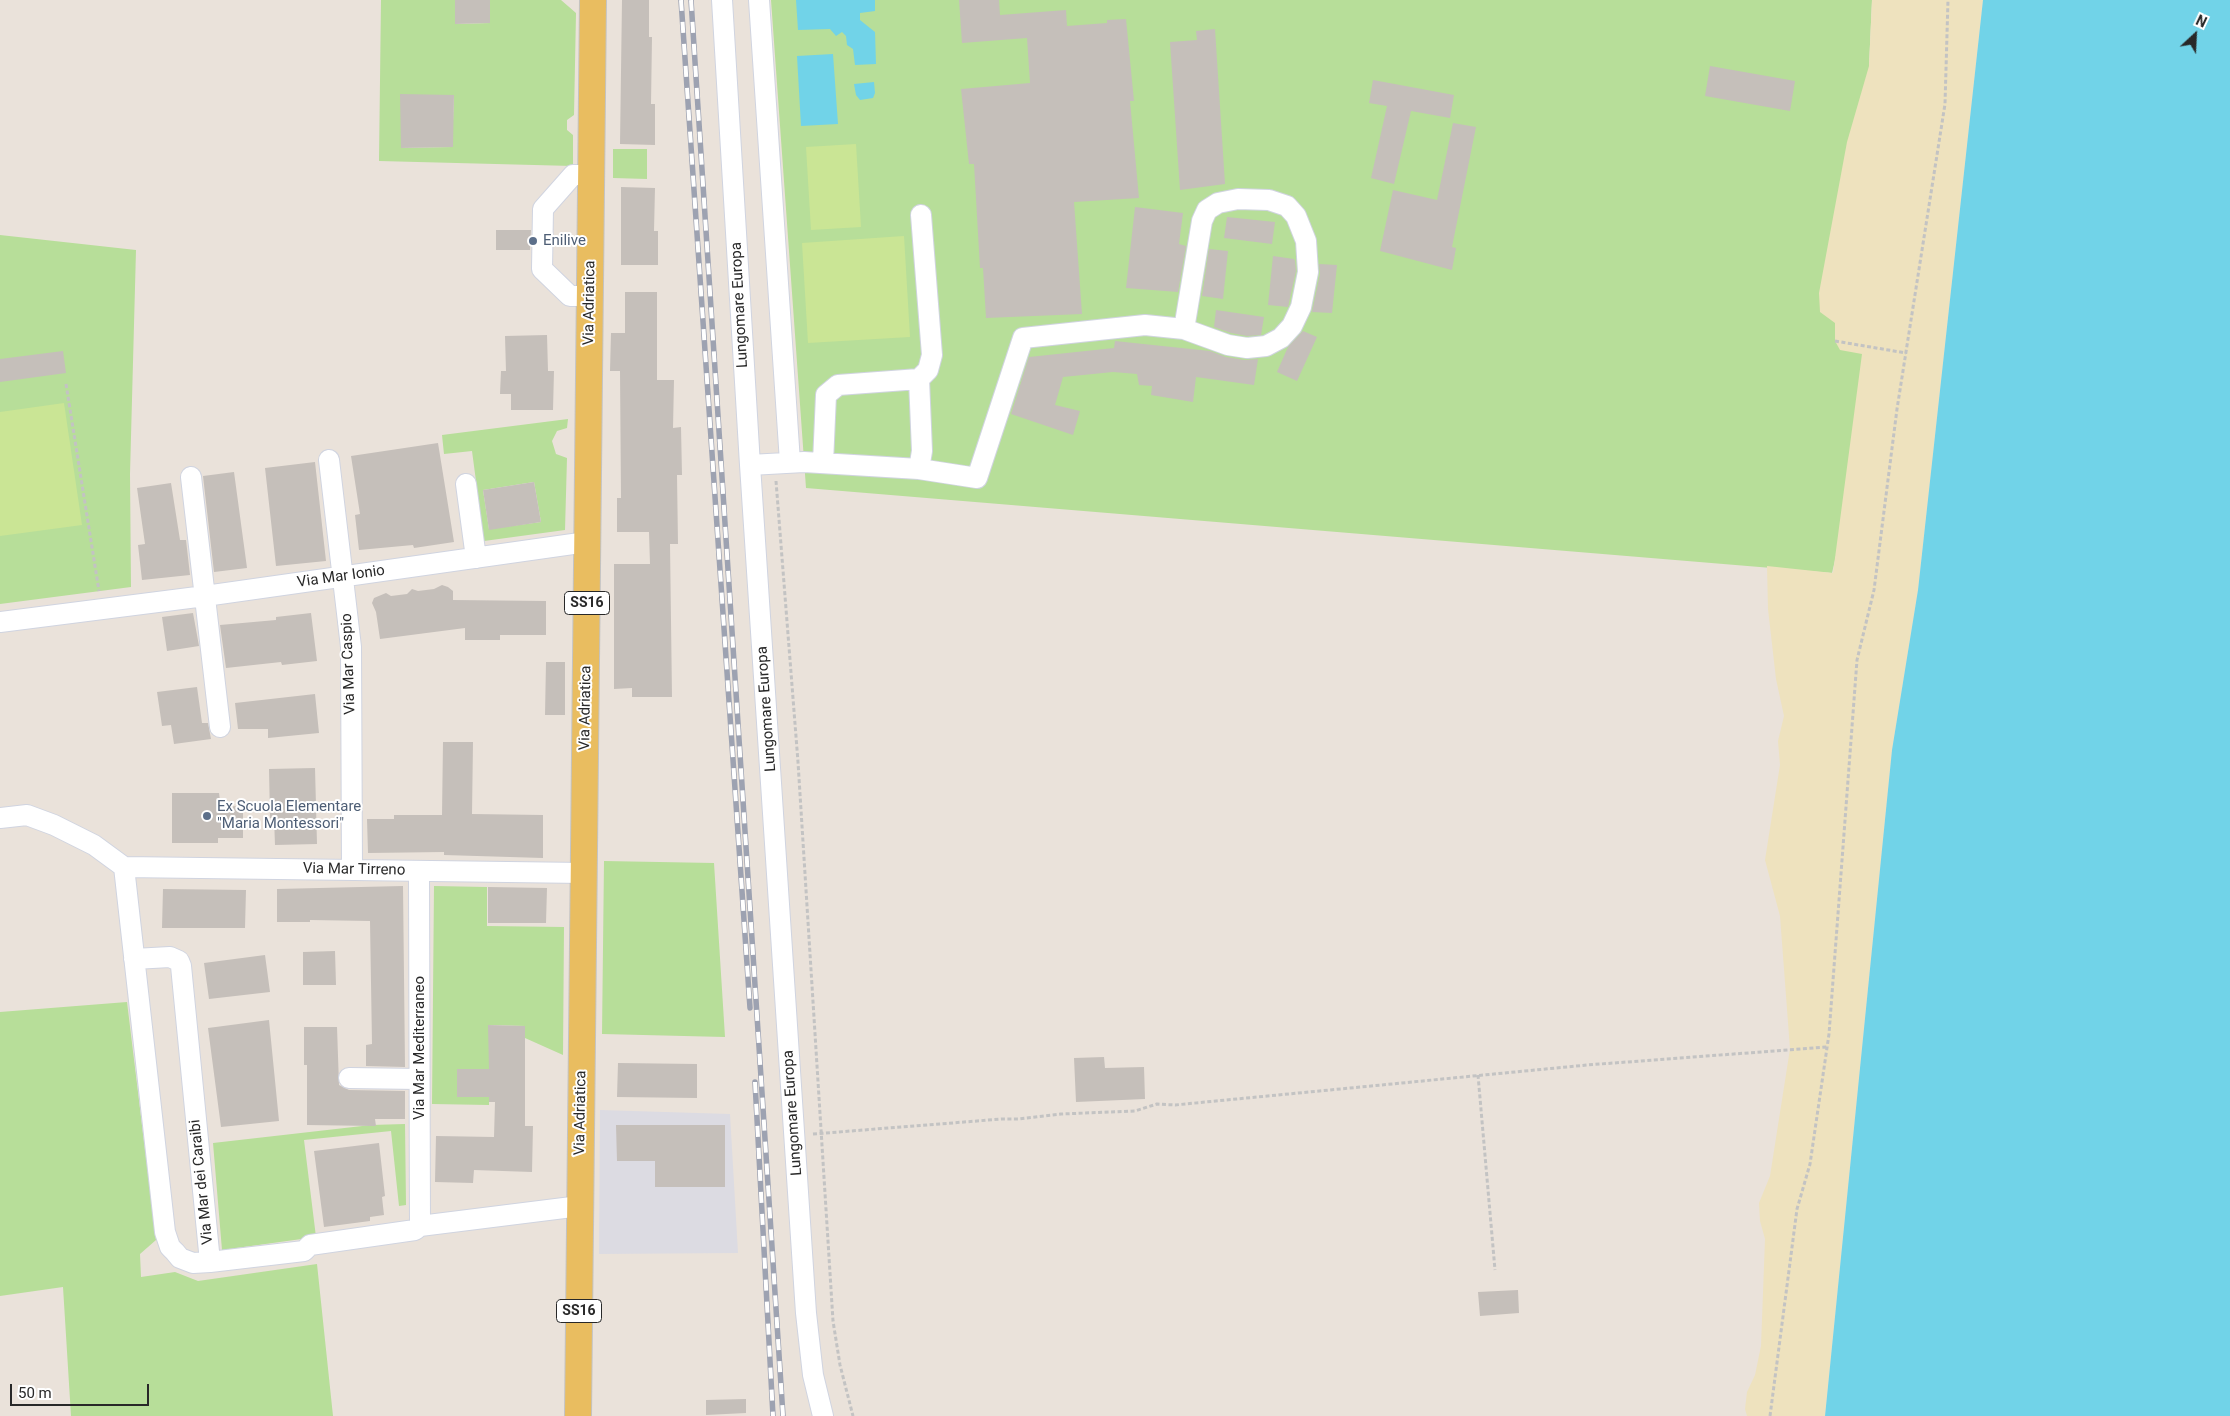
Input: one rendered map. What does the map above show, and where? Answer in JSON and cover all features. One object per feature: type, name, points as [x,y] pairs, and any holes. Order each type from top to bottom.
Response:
[{"type":"main road","name":"Via Adriatica","points":[[578,1416],[593,0]]},
{"type":"street","name":"Lungomare Europa","points":[[722,0],[750,465],[806,1313],[814,1376],[823,1416]]},
{"type":"street","points":[[759,0],[790,462]]},
{"type":"street","points":[[590,296],[570,296],[542,269],[543,209],[572,175],[591,175]]},
{"type":"street","points":[[750,465],[790,462],[823,463],[919,469],[977,478],[1023,338],[1145,325],[1184,329],[1228,345],[1247,348],[1266,346],[1281,338],[1292,326],[1301,307],[1308,272],[1306,241],[1296,216],[1287,206],[1269,200],[1238,199],[1218,202],[1207,210],[1202,221],[1184,329]]},
{"type":"street","points":[[823,463],[826,395],[838,386],[919,379],[928,370],[932,355],[921,215]]},
{"type":"street","points":[[919,379],[922,451],[919,469]]},
{"type":"street","name":"Via Mar Caspio","points":[[329,460],[351,646],[352,870]]},
{"type":"street","points":[[191,477],[220,727]]},
{"type":"street","points":[[466,484],[476,558]]},
{"type":"street","name":"Via Mar Ionio","points":[[0,622],[205,596],[588,542]]},
{"type":"street","points":[[0,818],[26,815],[54,825],[94,845],[124,867]]},
{"type":"street","name":"Via Mar Tirreno","points":[[124,867],[584,873]]},
{"type":"street","name":"Via Mar dei Caraibi","points":[[124,867],[134,959],[167,1240],[175,1252],[186,1261],[210,1262],[181,966],[179,962],[170,958],[134,959]]},
{"type":"street","name":"Via Mar Mediterraneo","points":[[419,870],[420,1226]]},
{"type":"street","points":[[349,1078],[420,1079]]},
{"type":"street","points":[[210,1262],[304,1251],[310,1245],[415,1230],[420,1226],[580,1206]]},
{"type":"path","points":[[1770,1416],[1797,1209],[1810,1164],[1827,1047],[1857,660],[1874,590],[1906,353],[1945,104],[1948,0]]},
{"type":"path","points":[[1835,341],[1906,353]]},
{"type":"path","points":[[66,384],[102,609]]},
{"type":"path","points":[[777,489],[798,762],[833,1321],[840,1365],[853,1416]]},
{"type":"path","points":[[795,1134],[1002,1119],[1018,1120],[1061,1114],[1134,1111],[1157,1104],[1175,1106],[1478,1075],[1827,1047]]},
{"type":"path","points":[[1478,1075],[1494,1270]]},
{"type":"shaded area","points":[[600,1110],[730,1114],[738,1253],[599,1254]]},
{"type":"green space","points":[[381,0],[455,0],[455,24],[490,23],[490,0],[561,0],[576,13],[574,115],[567,120],[567,130],[573,135],[573,166],[379,161]],"holes":[[[454,95],[452,147],[401,148]]]},
{"type":"green space","points":[[771,0],[1872,0],[1869,66],[1946,78],[1832,573],[806,488]]},
{"type":"green space","points":[[856,144],[861,227],[811,230],[806,147]]},
{"type":"green space","points":[[613,149],[647,149],[647,179],[613,178]]},
{"type":"green space","points":[[0,235],[136,250],[130,474],[131,587],[0,604]]},
{"type":"green space","points":[[904,236],[910,337],[808,343],[802,243]]},
{"type":"green space","points":[[64,403],[82,525],[0,536],[0,412]]},
{"type":"green space","points":[[568,419],[567,428],[557,431],[552,441],[556,454],[567,458],[565,530],[484,541],[472,451],[444,454],[442,435]],"holes":[[[534,482],[541,522],[489,529],[483,490]]]},
{"type":"green space","points":[[604,861],[714,863],[725,1037],[602,1034]]},
{"type":"green space","points":[[434,886],[487,887],[487,926],[564,927],[563,1055],[525,1038],[525,1026],[489,1025],[489,1105],[432,1104]]},
{"type":"green space","points":[[127,1002],[156,1240],[140,1254],[141,1277],[175,1272],[198,1281],[317,1264],[333,1416],[71,1416],[63,1287],[0,1296],[0,1012]]},
{"type":"green space","points":[[405,1124],[406,1205],[399,1206],[391,1131],[304,1140],[316,1237],[222,1250],[213,1143],[371,1125]]},
{"type":"sand","points":[[1872,0],[1983,0],[1918,590],[1892,750],[1825,1416],[1747,1416],[1745,1409],[1747,1392],[1755,1375],[1761,1346],[1765,1239],[1760,1221],[1759,1203],[1770,1176],[1790,1049],[1780,916],[1765,860],[1780,765],[1778,741],[1784,716],[1776,679],[1768,609],[1767,566],[1833,573],[1862,354],[1840,350],[1835,341],[1835,323],[1820,312],[1819,293],[1847,142],[1869,66]]},
{"type":"water","points":[[796,0],[875,0],[875,11],[860,13],[860,20],[875,32],[876,64],[855,65],[853,49],[847,45],[846,36],[842,32],[836,36],[830,29],[798,30]]},
{"type":"water","points":[[1983,0],[2230,0],[2230,1416],[1825,1416],[1892,750],[1918,590]]},
{"type":"water","points":[[833,54],[838,124],[801,126],[797,56]]},
{"type":"water","points":[[874,82],[875,93],[873,98],[860,100],[856,95],[854,84]]},
{"type":"building","points":[[455,0],[490,0],[490,23],[455,24]]},
{"type":"building","points":[[622,0],[649,0],[649,37],[652,37],[651,104],[655,104],[655,145],[620,144]]},
{"type":"building","points":[[959,0],[999,0],[1000,15],[1066,10],[1067,26],[1107,23],[1107,20],[1126,19],[1134,101],[1130,101],[1139,198],[1074,202],[1082,314],[986,318],[983,268],[980,268],[974,164],[969,164],[961,89],[1030,83],[1027,38],[962,43]]},
{"type":"building","points":[[1215,29],[1225,184],[1180,190],[1170,42],[1197,40],[1196,31]]},
{"type":"building","points":[[1710,66],[1795,81],[1790,111],[1705,96]]},
{"type":"building","points":[[1373,80],[1454,95],[1450,118],[1411,111],[1394,184],[1371,178],[1387,106],[1369,103]]},
{"type":"building","points":[[400,94],[454,95],[453,147],[401,148]]},
{"type":"building","points":[[1453,123],[1476,127],[1452,247],[1456,248],[1452,270],[1380,251],[1393,190],[1437,200]]},
{"type":"building","points":[[621,187],[655,188],[654,231],[658,231],[658,265],[621,265]]},
{"type":"building","points":[[1135,207],[1183,213],[1179,244],[1186,246],[1178,292],[1126,288]]},
{"type":"building","points":[[1227,217],[1275,222],[1272,244],[1224,238]]},
{"type":"building","points":[[496,230],[531,230],[530,250],[496,250]]},
{"type":"building","points":[[1209,249],[1228,251],[1223,299],[1202,296]]},
{"type":"building","points":[[1273,256],[1294,259],[1295,261],[1296,271],[1288,307],[1268,305]]},
{"type":"building","points":[[1319,264],[1337,265],[1332,313],[1312,312],[1320,274]]},
{"type":"building","points":[[625,292],[657,292],[657,380],[674,380],[673,428],[681,427],[682,475],[677,475],[678,544],[670,544],[672,697],[632,697],[632,688],[614,689],[614,564],[650,564],[649,532],[617,532],[617,498],[621,498],[620,371],[610,371],[611,333],[625,333]]},
{"type":"building","points":[[1216,310],[1264,317],[1261,335],[1247,336],[1214,327]]},
{"type":"building","points":[[1303,331],[1317,337],[1297,381],[1277,372],[1288,347]]},
{"type":"building","points":[[547,335],[548,371],[554,371],[553,410],[511,410],[511,394],[500,394],[501,371],[506,371],[505,336]]},
{"type":"building","points":[[1115,341],[1210,351],[1226,357],[1245,360],[1258,359],[1254,385],[1196,377],[1193,402],[1151,395],[1152,386],[1139,385],[1137,374],[1113,372],[1063,377],[1055,405],[1080,411],[1073,435],[1011,414],[1029,357],[1114,348]]},
{"type":"building","points":[[63,351],[66,373],[0,382],[0,359]]},
{"type":"building","points":[[438,443],[454,542],[414,548],[413,545],[359,550],[355,515],[360,514],[351,456]]},
{"type":"building","points":[[315,462],[326,561],[276,566],[265,468]]},
{"type":"building","points":[[234,472],[247,568],[214,572],[203,476]]},
{"type":"building","points":[[534,482],[541,522],[489,530],[483,490]]},
{"type":"building","points":[[171,483],[180,540],[186,540],[190,575],[142,580],[138,545],[145,544],[137,488]]},
{"type":"building","points":[[442,585],[453,591],[453,600],[546,601],[546,635],[500,635],[500,640],[465,640],[465,628],[380,639],[376,612],[372,603],[374,598],[386,593],[391,596],[407,594],[412,589],[418,591],[434,589]]},
{"type":"building","points":[[193,613],[199,646],[167,651],[162,617]]},
{"type":"building","points":[[311,613],[317,661],[282,665],[281,662],[226,668],[220,625],[276,620],[276,617]]},
{"type":"building","points":[[546,662],[565,662],[565,715],[545,715]]},
{"type":"building","points":[[197,687],[202,723],[208,723],[211,739],[174,744],[171,725],[162,726],[157,692]]},
{"type":"building","points":[[315,694],[319,733],[268,738],[268,729],[238,729],[235,703]]},
{"type":"building","points":[[443,742],[473,742],[472,814],[543,815],[543,858],[444,855],[444,852],[368,853],[367,819],[394,819],[394,815],[442,815]]},
{"type":"building","points":[[315,768],[317,844],[275,845],[274,818],[270,818],[269,769]]},
{"type":"building","name":"Ex Scuola Elementare \"Maria Montessori\"","points":[[172,793],[219,793],[221,808],[243,805],[243,838],[218,838],[218,843],[172,843]]},
{"type":"building","points":[[403,886],[405,1067],[366,1066],[366,1045],[372,1044],[370,921],[310,920],[310,922],[277,922],[277,889]]},
{"type":"building","points":[[488,887],[547,888],[546,923],[488,923]]},
{"type":"building","points":[[163,889],[246,890],[245,928],[162,928]]},
{"type":"building","points":[[335,951],[336,985],[303,985],[303,952]]},
{"type":"building","points":[[265,955],[270,992],[209,999],[204,963]]},
{"type":"building","points":[[269,1020],[279,1121],[221,1127],[208,1028]]},
{"type":"building","points":[[488,1025],[525,1026],[525,1126],[533,1126],[532,1172],[474,1170],[473,1183],[435,1182],[436,1136],[494,1137],[495,1102],[489,1102],[489,1097],[457,1097],[457,1069],[489,1069]]},
{"type":"building","points":[[304,1027],[337,1027],[339,1085],[349,1090],[405,1091],[405,1119],[375,1119],[376,1126],[307,1125],[307,1065],[304,1065]]},
{"type":"building","points":[[1104,1057],[1105,1068],[1144,1067],[1145,1099],[1076,1102],[1074,1058]]},
{"type":"building","points":[[618,1063],[697,1064],[697,1098],[617,1097]]},
{"type":"building","points":[[616,1125],[725,1125],[725,1187],[655,1187],[655,1161],[617,1161]]},
{"type":"building","points":[[379,1143],[385,1196],[382,1197],[384,1215],[370,1217],[370,1221],[324,1227],[314,1151]]},
{"type":"building","points":[[1518,1290],[1519,1313],[1480,1316],[1478,1292]]},
{"type":"building","points":[[746,1399],[746,1413],[706,1415],[706,1400]]},
{"type":"railway","points":[[681,0],[750,1008]]},
{"type":"railway","points":[[691,0],[783,1416]]},
{"type":"railway","points":[[755,1082],[773,1416]]},
{"type":"place","name":"Enilive","points":[[533,241]]},
{"type":"place","name":"Ex Scuola Elementare \"Maria Montessori\"","points":[[207,816]]}]
